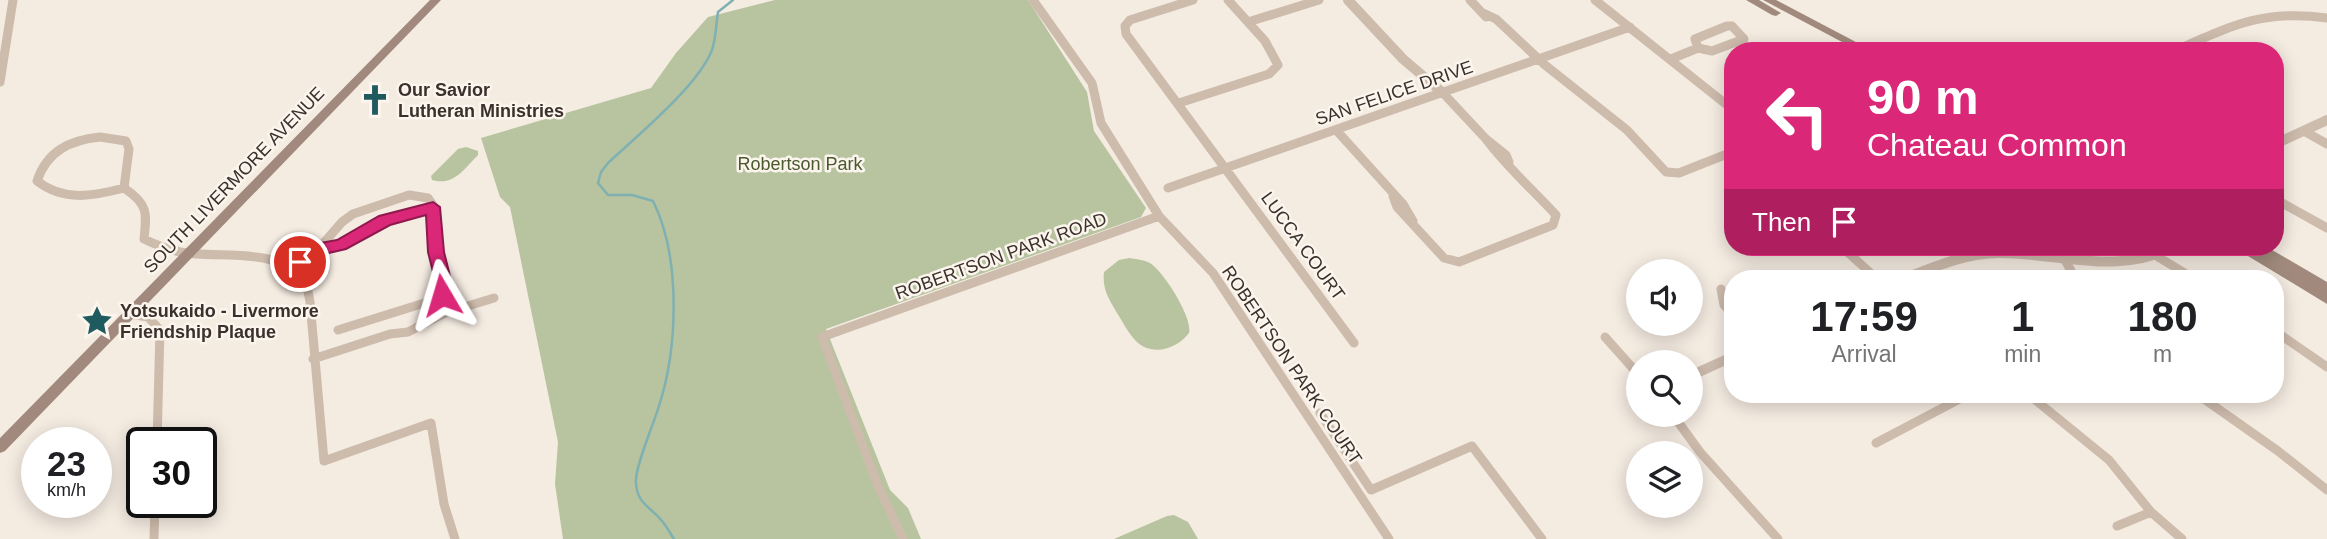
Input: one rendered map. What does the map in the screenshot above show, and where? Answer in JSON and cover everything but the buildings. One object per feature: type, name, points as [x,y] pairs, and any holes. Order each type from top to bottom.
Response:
[{"type":"main road","name":"SOUTH LIVERMORE AVENUE","points":[[0,447],[436,0]]},
{"type":"main road","points":[[1751,0],[1833,42]]},
{"type":"main road","points":[[1768,0],[1850,42]]},
{"type":"main road","points":[[2257,256],[2280,270]]},
{"type":"main road","points":[[2273,256],[2327,288]]},
{"type":"main road","points":[[2284,273],[2327,299]]},
{"type":"street","points":[[0,82],[13,0]]},
{"type":"street","points":[[1033,0],[1091,83],[1101,122],[1159,216]]},
{"type":"street","name":"LUCCA COURT","points":[[1193,0],[1135,18],[1125,26],[1126,34],[1354,343]]},
{"type":"street","points":[[1179,103],[1275,70],[1278,61],[1228,0]]},
{"type":"street","points":[[1248,22],[1319,0]]},
{"type":"street","points":[[1337,131],[1393,196],[1397,207],[1444,258],[1459,262],[1553,225],[1556,215],[1512,167],[1499,157],[1443,93],[1403,60],[1348,0]]},
{"type":"street","points":[[1470,0],[1489,22],[1507,32],[1617,124],[1621,133],[1633,140],[1662,169],[1671,174],[1724,155]]},
{"type":"street","points":[[1595,0],[1724,102]]},
{"type":"street","points":[[2196,42],[2262,15],[2280,13],[2327,18]]},
{"type":"street","points":[[1698,48],[1695,38],[1727,26],[1732,26],[1745,37],[1738,42]]},
{"type":"street","name":"SAN FELICE DRIVE","points":[[1168,188],[1630,27]]},
{"type":"street","points":[[1671,59],[1698,48],[1712,51],[1724,47]]},
{"type":"street","points":[[2284,140],[2327,120]]},
{"type":"street","points":[[2304,131],[2327,144]]},
{"type":"street","points":[[124,188],[129,149],[126,141],[99,136],[74,141],[46,161],[39,170],[37,181],[44,188],[81,199],[124,188],[141,199],[147,209],[144,239],[155,246],[188,253],[278,262],[301,276],[307,285],[324,461],[431,423],[444,504],[455,539]]},
{"type":"street","points":[[290,269],[316,250],[346,218],[363,209],[409,195],[423,195],[433,207],[436,252],[445,288],[440,296],[338,330]]},
{"type":"street","points":[[2284,204],[2327,228]]},
{"type":"street","points":[[316,250],[341,245],[385,220],[433,207]]},
{"type":"street","name":"ROBERTSON PARK ROAD","points":[[903,539],[878,486],[822,337],[1159,216]]},
{"type":"street","name":"ROBERTSON PARK COURT","points":[[1159,216],[1213,272],[1389,539]]},
{"type":"street","points":[[1852,256],[1868,270]]},
{"type":"street","points":[[1925,270],[1970,256]]},
{"type":"street","points":[[2038,256],[2065,260],[2130,262],[2158,257],[2180,270]]},
{"type":"street","points":[[2065,260],[2070,270]]},
{"type":"street","points":[[1721,289],[1724,305]]},
{"type":"street","points":[[440,296],[445,313]]},
{"type":"street","points":[[313,359],[370,340],[408,332],[445,313],[494,298]]},
{"type":"street","points":[[130,314],[148,317],[160,330],[157,427]]},
{"type":"street","points":[[368,321],[370,340]]},
{"type":"street","points":[[1605,337],[1626,361]]},
{"type":"street","points":[[2284,337],[2327,367]]},
{"type":"street","points":[[1703,370],[1724,361]]},
{"type":"street","points":[[1876,443],[1955,403]]},
{"type":"street","points":[[2039,403],[2109,460],[2151,512],[2182,539]]},
{"type":"street","points":[[2210,403],[2278,450],[2327,490]]},
{"type":"street","points":[[1320,413],[1371,490],[1472,446],[1542,539]]},
{"type":"street","points":[[1682,427],[1700,452],[1778,539]]},
{"type":"street","points":[[2117,526],[2151,512]]},
{"type":"street","points":[[154,539],[155,518]]},
{"type":"green space","name":"Robertson Park","points":[[775,0],[1028,0],[1087,92],[1094,131],[1146,208],[1141,217],[826,329],[890,490],[908,508],[921,539],[563,539],[555,484],[558,442],[510,207],[500,197],[481,138],[651,88],[676,53],[708,17]]},
{"type":"green space","points":[[466,147],[478,151],[478,155],[463,171],[446,181],[432,180],[431,176],[458,149]]},
{"type":"green space","points":[[1129,258],[1148,262],[1156,268],[1170,285],[1187,317],[1189,333],[1171,347],[1157,350],[1142,346],[1128,331],[1109,298],[1104,284],[1104,272],[1119,260]]},
{"type":"green space","points":[[1174,515],[1188,522],[1198,539],[1114,539],[1167,516]]},
{"type":"waterway","points":[[674,539],[662,521],[642,501],[636,483],[641,457],[659,406],[670,357],[674,302],[668,248],[653,201],[632,195],[608,195],[598,183],[601,172],[608,163],[666,110],[694,79],[712,50],[718,12],[733,0]]},
{"type":"place","name":"Our Savior Lutheran Ministries","points":[[375,100]]},
{"type":"place","name":"Yotsukaido - Livermore Friendship Plaque","points":[[97,321]]},
{"type":"route","points":[[300,262],[316,250],[341,245],[385,220],[433,207],[433,233],[445,288],[442,295]]}]
